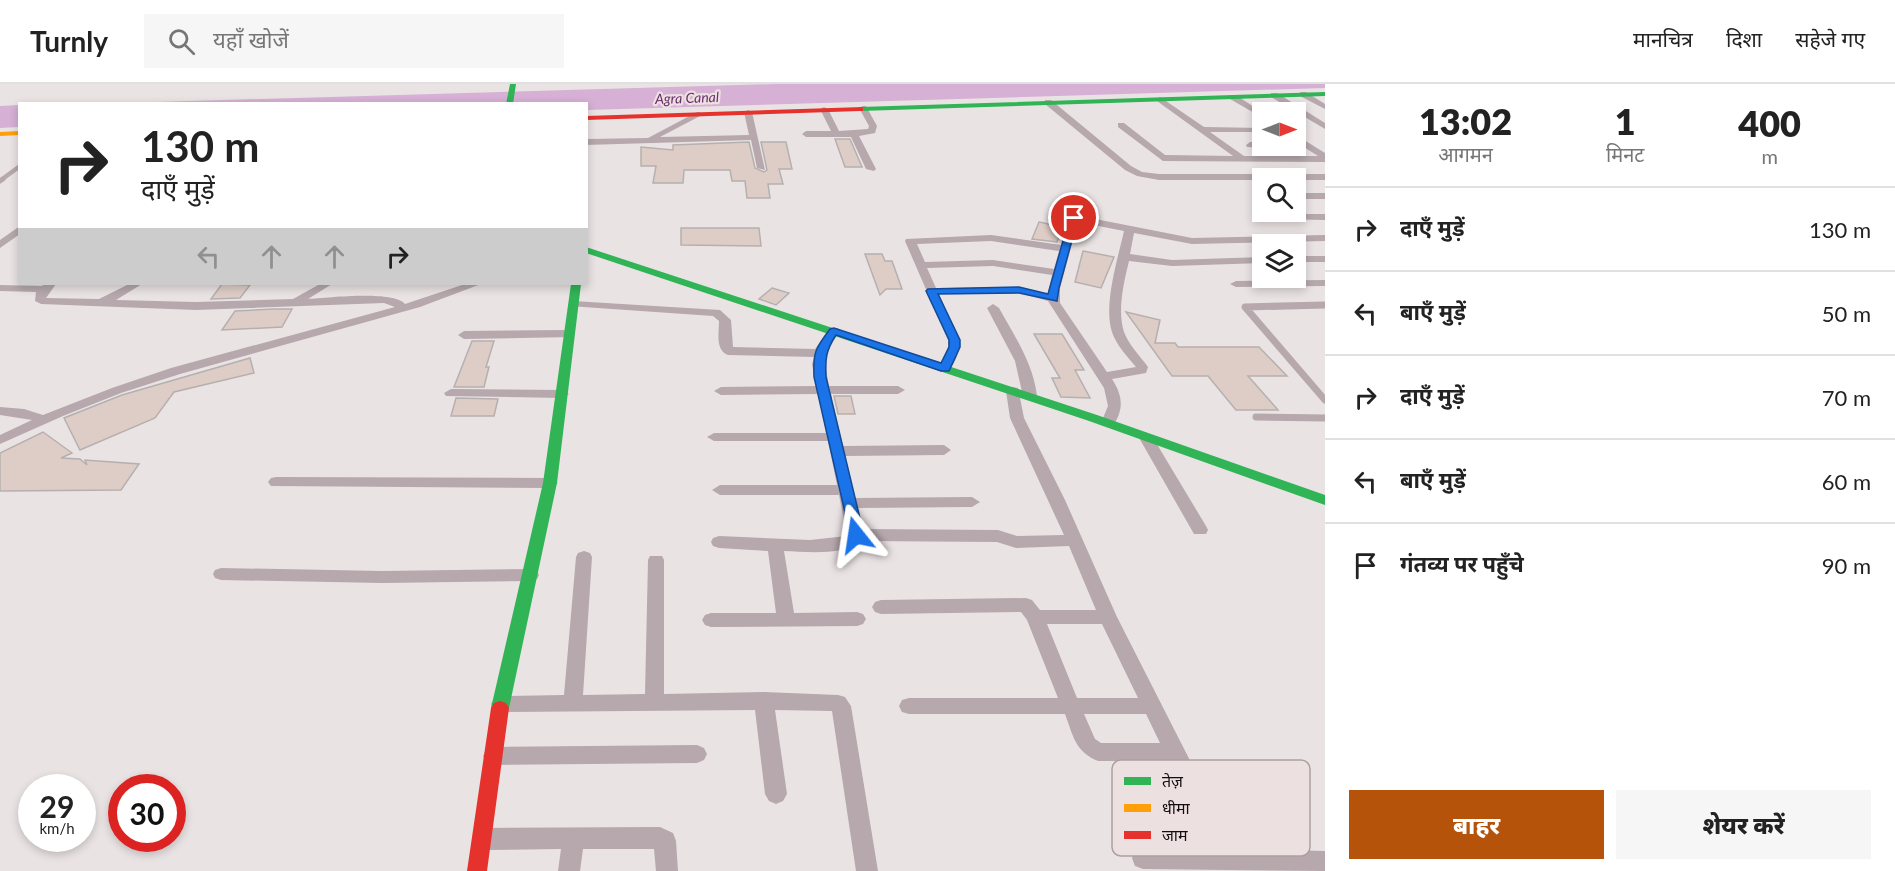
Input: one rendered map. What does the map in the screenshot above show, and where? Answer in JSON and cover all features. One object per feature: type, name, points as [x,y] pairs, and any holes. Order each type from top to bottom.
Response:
[{"type":"street","points":[[1303,94],[1325,107]]},
{"type":"street","points":[[588,118],[1325,94]]},
{"type":"street","points":[[1274,95],[1325,127]]},
{"type":"street","points":[[1233,97],[1252,109]]},
{"type":"street","points":[[1160,99],[1205,129],[1243,159]]},
{"type":"street","points":[[1048,102],[1128,168],[1140,174],[1159,177],[1325,177]]},
{"type":"street","points":[[806,134],[854,134],[874,129],[863,108]]},
{"type":"street","points":[[824,110],[836,134]]},
{"type":"street","points":[[748,112],[762,168]]},
{"type":"street","points":[[649,140],[697,114]]},
{"type":"street","points":[[1121,125],[1163,158],[1325,158]]},
{"type":"street","points":[[1205,129],[1252,130]]},
{"type":"street","points":[[0,134],[18,133]]},
{"type":"street","points":[[854,134],[871,169]]},
{"type":"street","points":[[588,142],[754,137]]},
{"type":"street","points":[[1307,145],[1325,158]]},
{"type":"street","points":[[1306,196],[1325,196]]},
{"type":"street","points":[[1079,202],[1054,288],[1054,299],[1059,311],[1111,388],[1117,404],[1108,423]]},
{"type":"street","points":[[1306,217],[1325,217]]},
{"type":"street","points":[[1074,218],[1192,241],[1325,238]]},
{"type":"street","points":[[0,228],[18,229]]},
{"type":"street","points":[[1103,377],[1134,373],[1142,367],[1121,337],[1116,323],[1124,257],[1130,230]]},
{"type":"street","points":[[0,245],[18,231]]},
{"type":"street","points":[[945,368],[954,347],[954,340],[919,265],[910,241],[912,239],[1000,239],[1065,249]]},
{"type":"street","points":[[588,251],[1108,423],[1325,500]]},
{"type":"street","points":[[1124,257],[1172,263],[1252,260]]},
{"type":"street","points":[[1306,259],[1325,259]]},
{"type":"street","points":[[919,265],[993,263],[1058,273]]},
{"type":"street","points":[[1236,284],[1325,283]]},
{"type":"street","points":[[101,302],[135,285]]},
{"type":"street","points":[[296,301],[325,285]]},
{"type":"street","points":[[47,286],[39,298],[41,302],[196,306],[296,301],[384,300],[399,305],[453,285]]},
{"type":"street","points":[[0,433],[39,417],[180,368],[471,285]]},
{"type":"street","points":[[477,871],[501,704],[550,483],[576,285]]},
{"type":"street","points":[[0,288],[47,286]]},
{"type":"street","points":[[931,291],[1019,290],[1054,299]]},
{"type":"street","points":[[573,304],[710,312],[725,320],[725,343],[728,351],[820,353]]},
{"type":"street","points":[[993,308],[1025,366],[1029,378],[1021,394],[1017,418],[1108,617],[1178,760]]},
{"type":"street","points":[[719,542],[775,544],[848,542],[855,539],[856,535],[818,364],[820,353],[834,331]]},
{"type":"street","points":[[465,335],[568,334]]},
{"type":"street","points":[[721,391],[898,390]]},
{"type":"street","points":[[451,393],[562,394]]},
{"type":"street","points":[[0,411],[39,417]]},
{"type":"street","points":[[0,440],[39,417]]},
{"type":"street","points":[[1145,436],[1200,530]]},
{"type":"street","points":[[714,437],[944,450]]},
{"type":"street","points":[[276,482],[550,483]]},
{"type":"street","points":[[720,490],[972,502]]},
{"type":"street","points":[[856,535],[998,536],[1017,542],[1074,540]]},
{"type":"street","points":[[775,544],[786,620]]},
{"type":"street","points":[[573,704],[584,557]]},
{"type":"street","points":[[654,704],[656,560]]},
{"type":"street","points":[[221,574],[371,577],[531,575]]},
{"type":"street","points":[[881,607],[1026,605],[1035,617],[1088,745],[1098,752],[1174,752]]},
{"type":"street","points":[[1035,617],[1108,617]]},
{"type":"street","points":[[711,620],[857,620]]},
{"type":"street","points":[[501,704],[654,704],[764,700],[840,705],[867,871]]},
{"type":"street","points":[[764,700],[776,794]]},
{"type":"street","points":[[909,706],[1152,706]]},
{"type":"street","points":[[493,756],[697,754]]},
{"type":"street","points":[[570,871],[573,838]]},
{"type":"street","points":[[483,839],[660,838],[665,841],[667,871]]},
{"type":"street","points":[[1143,858],[1231,866],[1325,862]]},
{"type":"lane","points":[[0,181],[18,168]]},
{"type":"lane","points":[[1325,305],[1245,307],[1325,400]]},
{"type":"lane","points":[[1256,417],[1325,418]]},
{"type":"water","name":"Agra Canal","points":[[776,84],[1325,84],[1325,88],[588,110],[588,102],[156,102]]},
{"type":"water","points":[[18,105],[18,127],[0,128],[0,106]]},
{"type":"building","points":[[835,139],[850,139],[862,167],[845,167]]},
{"type":"building","points":[[749,142],[755,168],[764,172],[767,170],[761,142],[786,142],[792,169],[779,169],[783,184],[768,184],[770,198],[747,198],[745,181],[732,181],[730,170],[684,170],[683,183],[653,183],[656,166],[641,166],[641,147],[673,150],[673,145]]},
{"type":"building","points":[[1039,222],[1063,227],[1057,242],[1032,239]]},
{"type":"building","points":[[681,228],[759,228],[761,246],[681,245]]},
{"type":"building","points":[[1083,251],[1114,257],[1101,288],[1075,282]]},
{"type":"building","points":[[865,254],[882,254],[885,261],[892,261],[902,289],[886,289],[880,295]]},
{"type":"building","points":[[221,285],[250,285],[240,298],[211,299]]},
{"type":"building","points":[[772,288],[789,293],[776,305],[759,299]]},
{"type":"building","points":[[292,309],[282,327],[222,330],[235,311]]},
{"type":"building","points":[[1126,312],[1160,320],[1155,343],[1175,343],[1178,347],[1259,347],[1287,376],[1248,376],[1278,410],[1236,410],[1208,376],[1172,376]]},
{"type":"building","points":[[1034,334],[1062,334],[1084,370],[1075,370],[1090,398],[1061,397],[1052,378],[1060,378]]},
{"type":"building","points":[[472,341],[494,341],[486,367],[489,367],[484,387],[454,387]]},
{"type":"building","points":[[250,358],[254,373],[174,392],[155,418],[80,450],[64,418],[122,395]]},
{"type":"building","points":[[834,396],[851,396],[855,414],[838,414]]},
{"type":"building","points":[[456,398],[498,399],[494,416],[451,416]]},
{"type":"building","points":[[43,432],[72,453],[61,458],[80,459],[87,465],[85,460],[139,464],[121,490],[0,491],[0,453]]},
{"type":"traffic: fast","points":[[509,102],[513,84]]},
{"type":"traffic: fast","points":[[860,109],[1325,94]]},
{"type":"traffic: fast","points":[[588,251],[1093,418],[1325,500]]},
{"type":"traffic: fast","points":[[500,708],[550,483],[576,285]]},
{"type":"traffic: slow","points":[[0,134],[18,133]]},
{"type":"traffic: jam","points":[[588,118],[860,109]]},
{"type":"traffic: jam","points":[[477,871],[500,708]]},
{"type":"route","points":[[856,535],[820,377],[819,356],[825,343],[834,331],[945,368],[954,347],[954,340],[931,291],[1019,290],[1054,299],[1054,288],[1074,218]]}]
